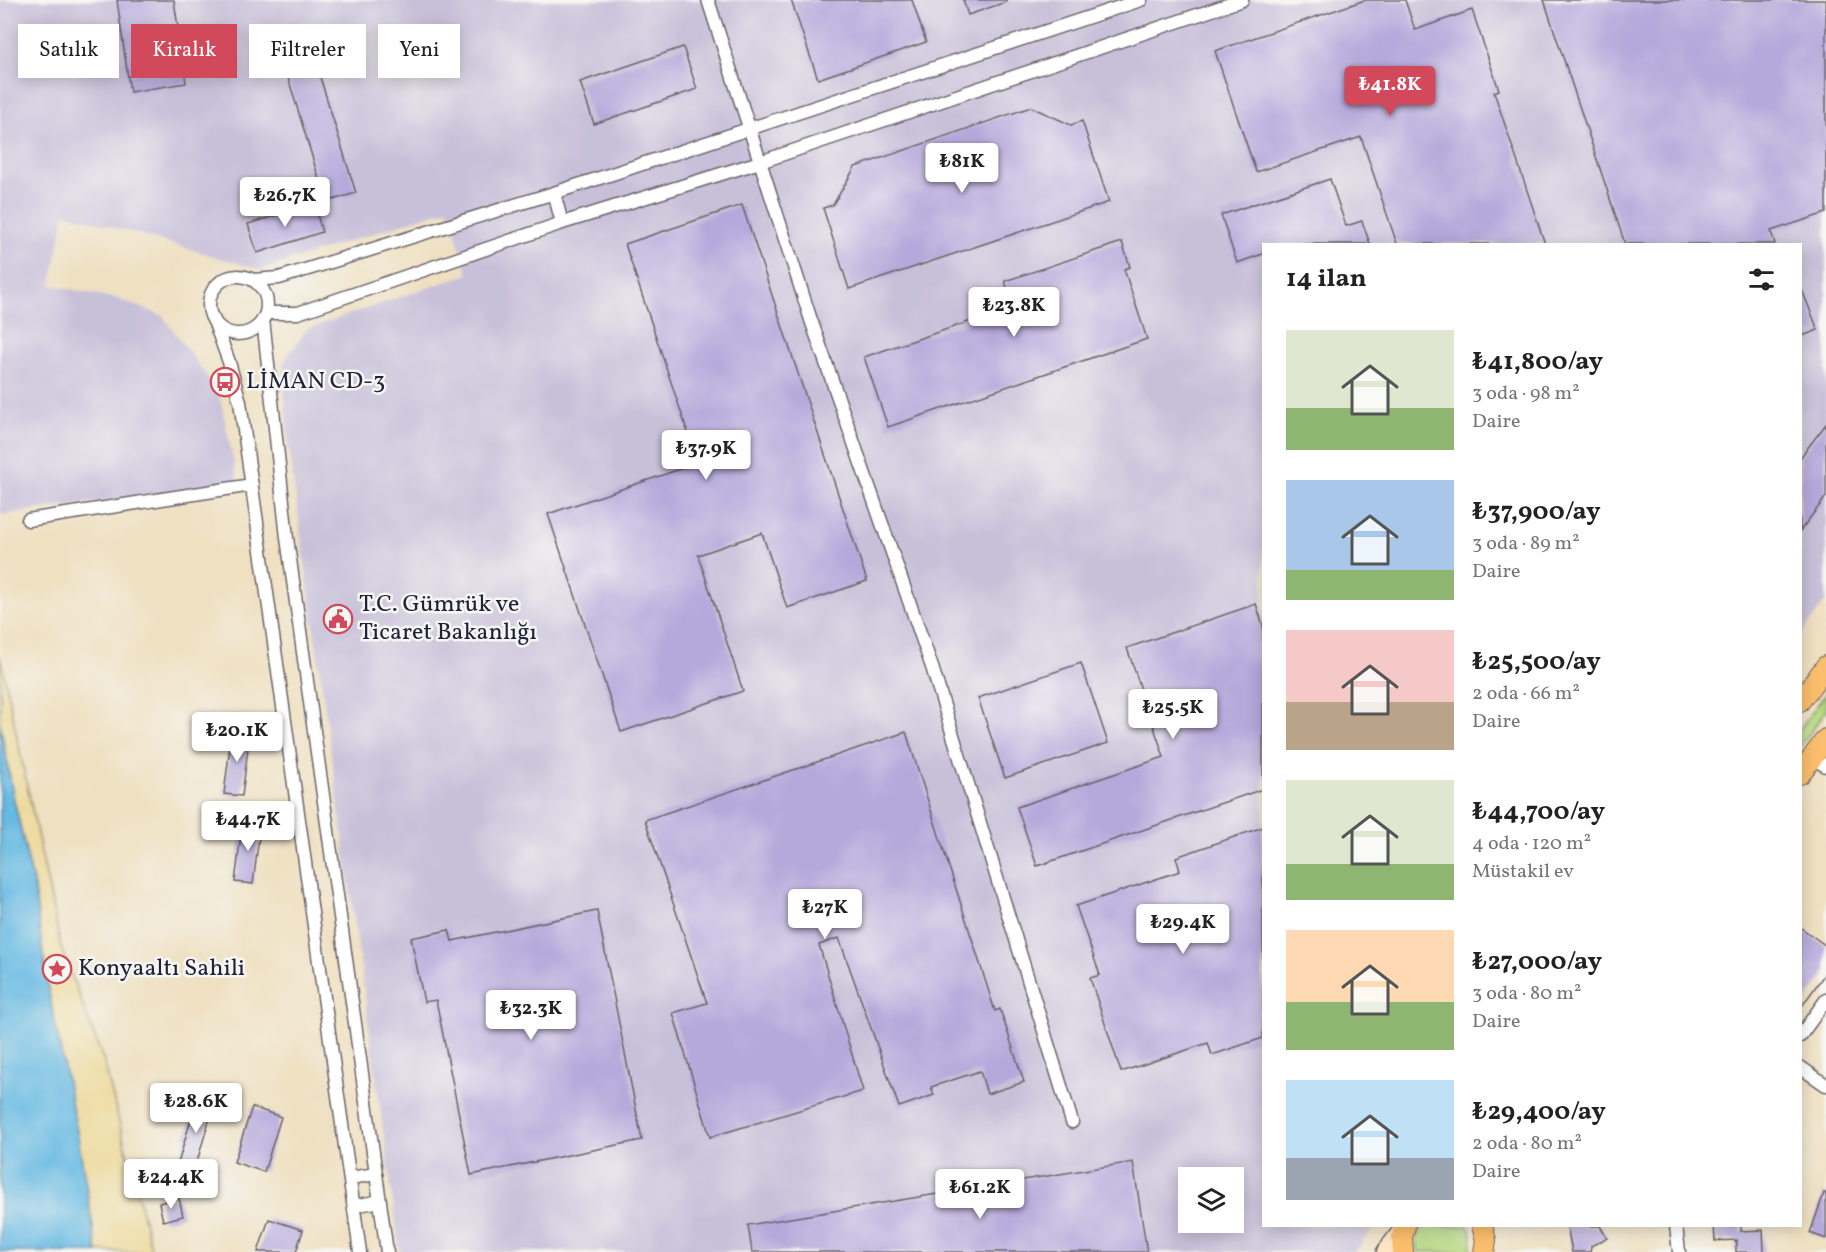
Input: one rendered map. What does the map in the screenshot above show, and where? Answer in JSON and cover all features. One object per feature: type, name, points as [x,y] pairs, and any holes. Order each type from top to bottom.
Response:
[{"type":"main road","points":[[1802,698],[1826,666]]},
{"type":"main road","points":[[1802,773],[1819,762],[1826,739]]},
{"type":"main road","points":[[1386,1252],[1404,1227]]},
{"type":"main road","points":[[1403,1252],[1405,1227]]},
{"type":"street","points":[[708,0],[811,320],[932,667],[1072,1122]]},
{"type":"street","points":[[360,1252],[240,402],[213,318],[211,296],[221,282],[238,276],[253,280],[279,278],[554,194],[1141,0]]},
{"type":"street","points":[[213,318],[225,330],[233,333],[250,331],[264,316],[298,313],[562,223],[760,162],[1242,0]]},
{"type":"street","points":[[554,194],[562,223]]},
{"type":"street","points":[[253,280],[265,294],[264,316],[287,538],[387,1252]]},
{"type":"street","points":[[28,520],[252,485]]},
{"type":"street","points":[[1802,1033],[1826,1000]]},
{"type":"street","points":[[1802,1068],[1826,1085]]},
{"type":"street","points":[[350,1178],[376,1174]]},
{"type":"street","points":[[354,1206],[380,1201]]},
{"type":"street","points":[[1676,1227],[1679,1252]]},
{"type":"shaded area","points":[[0,0],[1826,0],[1826,600],[1802,633],[1802,243],[1262,243],[1262,1227],[1374,1227],[1355,1252],[400,1252],[288,441],[283,363],[307,329],[468,274],[448,209],[261,270],[65,213],[51,285],[118,299],[163,316],[219,393],[238,483],[0,515]]},
{"type":"green space","points":[[1826,693],[1826,711],[1802,744],[1802,726]]},
{"type":"green space","points":[[1421,1227],[1468,1227],[1472,1234],[1471,1252],[1418,1252],[1417,1235]]},
{"type":"sand","name":"Konyaaltı Sahili","points":[[0,656],[61,948],[104,1062],[152,1252],[97,1252],[77,1131],[48,989],[33,882],[14,800],[0,723]]},
{"type":"water","points":[[0,723],[14,800],[33,882],[48,989],[77,1131],[97,1252],[0,1252]]},
{"type":"building","points":[[117,0],[174,0],[177,24],[131,24],[131,78],[185,78],[186,83],[130,92]]},
{"type":"building","points":[[791,0],[912,0],[926,42],[818,79]]},
{"type":"building","points":[[963,0],[1006,0],[1006,2],[968,15]]},
{"type":"building","points":[[1365,0],[1405,0],[1415,30],[1472,10],[1499,90],[1494,92],[1545,243],[1397,243],[1361,137],[1256,172],[1215,51]]},
{"type":"building","points":[[1544,0],[1826,0],[1826,213],[1771,231],[1775,243],[1625,243]]},
{"type":"building","points":[[683,47],[697,89],[594,124],[580,82]]},
{"type":"building","points":[[288,78],[320,78],[356,193],[326,202]]},
{"type":"building","points":[[1031,107],[1071,125],[1082,121],[1109,202],[849,289],[823,208],[833,205],[855,167]]},
{"type":"building","points":[[1330,179],[1346,226],[1362,221],[1370,243],[1262,243],[1262,254],[1237,263],[1221,215]]},
{"type":"building","points":[[314,204],[322,232],[257,253],[248,224]]},
{"type":"building","points":[[742,205],[867,581],[787,608],[762,533],[698,555],[743,691],[621,732],[548,514],[698,463],[625,244]]},
{"type":"building","points":[[1122,242],[1130,267],[1124,269],[1147,339],[888,427],[864,357],[1013,307],[1005,281]]},
{"type":"building","points":[[1802,290],[1818,330],[1802,336]]},
{"type":"building","points":[[1826,424],[1826,497],[1802,528],[1802,455]]},
{"type":"building","points":[[1256,604],[1262,622],[1262,789],[1037,866],[1017,807],[1164,757],[1127,648]]},
{"type":"building","points":[[1081,663],[1108,743],[1005,778],[978,698]]},
{"type":"building","points":[[232,730],[250,732],[242,796],[224,794]]},
{"type":"building","points":[[906,732],[995,1011],[1000,1009],[1024,1082],[987,1094],[980,1071],[931,1087],[934,1095],[899,1107],[839,938],[819,945],[863,1091],[710,1137],[673,1013],[707,1003],[645,820]]},
{"type":"building","points":[[243,819],[261,821],[253,884],[235,882]]},
{"type":"building","points":[[1262,827],[1262,1038],[1212,1055],[1208,1043],[1121,1072],[1090,978],[1100,975],[1076,906],[1180,871],[1176,857]]},
{"type":"building","points":[[597,911],[642,1140],[471,1175],[436,1000],[424,1002],[411,938],[449,930],[452,941]]},
{"type":"building","points":[[1802,928],[1826,946],[1826,972],[1802,1006]]},
{"type":"building","points":[[198,1095],[215,1100],[194,1172],[177,1167]]},
{"type":"building","points":[[252,1107],[281,1117],[264,1172],[234,1162]]},
{"type":"building","points":[[1133,1162],[1147,1252],[752,1252],[748,1225]]},
{"type":"building","points":[[1824,1193],[1826,1193],[1826,1239],[1810,1233]]},
{"type":"building","points":[[179,1198],[183,1216],[163,1221],[159,1203]]},
{"type":"building","points":[[269,1219],[303,1230],[296,1252],[258,1252]]},
{"type":"building","points":[[1567,1227],[1601,1227],[1607,1238],[1591,1246],[1590,1252],[1572,1252]]},
{"type":"building","points":[[1714,1227],[1741,1227],[1741,1231],[1763,1230],[1764,1252],[1736,1252],[1736,1240],[1715,1241]]},
{"type":"place","name":"LİMAN CD-3","points":[[225,382]]},
{"type":"place","name":"T.C. Gümrük ve Ticaret Bakanlığı","points":[[338,619]]},
{"type":"place","name":"Konyaaltı Sahili","points":[[57,969]]}]
